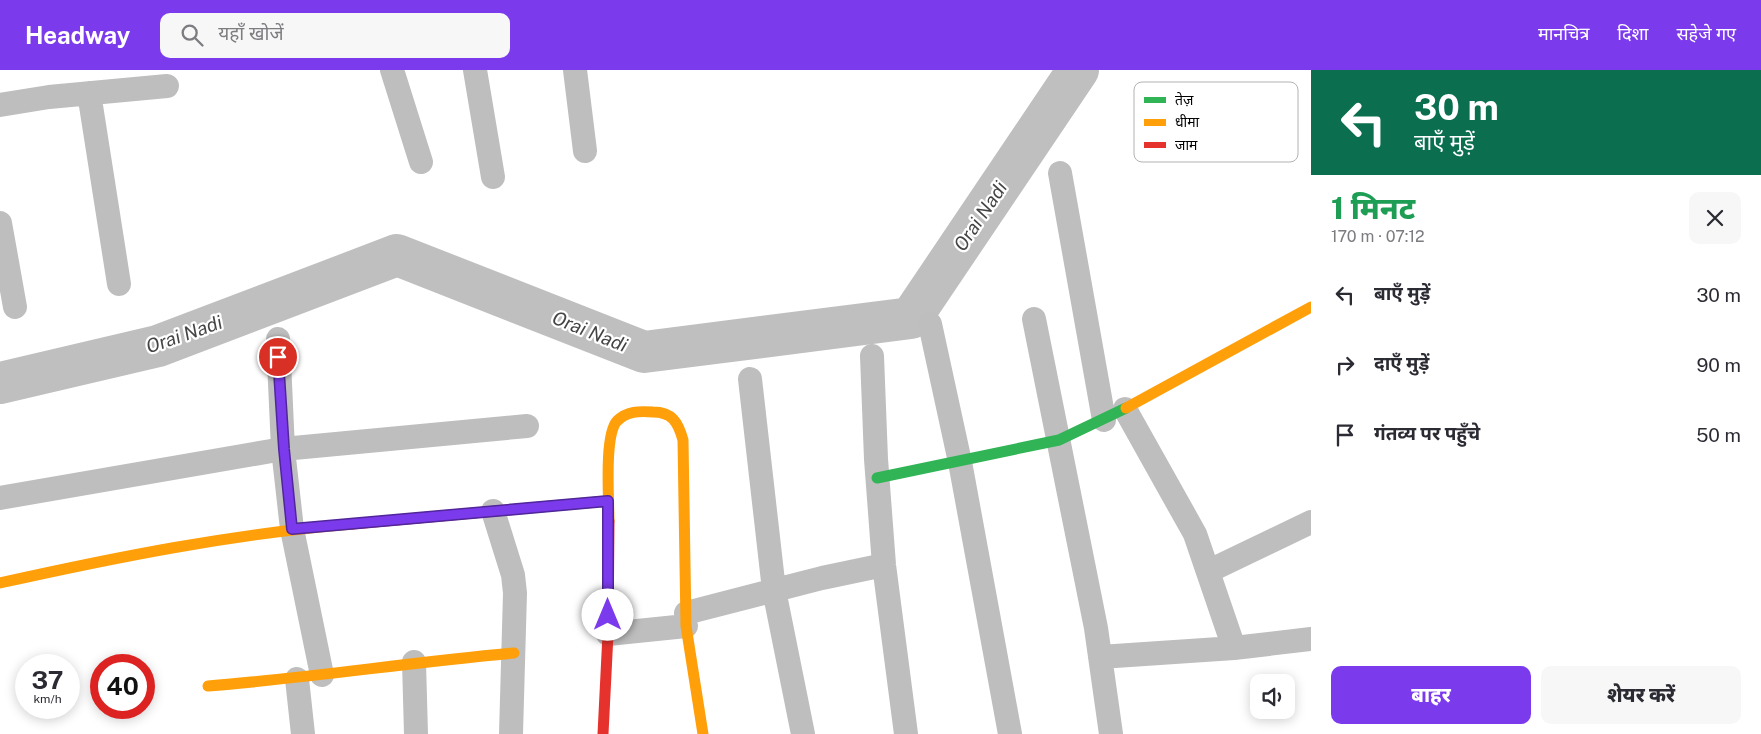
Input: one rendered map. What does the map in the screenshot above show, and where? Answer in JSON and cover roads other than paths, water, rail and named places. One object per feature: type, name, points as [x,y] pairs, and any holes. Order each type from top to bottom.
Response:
[{"type":"street","points":[[392,70],[421,162]]},
{"type":"street","points":[[474,70],[493,177]]},
{"type":"street","points":[[575,70],[585,151]]},
{"type":"street","points":[[0,105],[89,93],[167,86]]},
{"type":"street","points":[[89,93],[119,284]]},
{"type":"street","points":[[1060,173],[1104,420]]},
{"type":"street","points":[[0,222],[15,307]]},
{"type":"street","points":[[877,478],[1059,440],[1125,409],[1242,343],[1311,307]]},
{"type":"street","points":[[1034,319],[1100,657],[1111,734]]},
{"type":"street","points":[[930,324],[960,462],[1010,734]]},
{"type":"street","points":[[278,339],[284,449],[292,529],[322,675]]},
{"type":"street","points":[[872,356],[877,478],[884,565],[906,734]]},
{"type":"street","points":[[750,379],[774,590],[803,734]]},
{"type":"street","points":[[1125,409],[1195,534],[1234,648]]},
{"type":"street","points":[[604,734],[608,634],[610,438],[615,423],[624,415],[637,411],[663,412],[674,418],[683,440],[686,620],[703,734]]},
{"type":"street","points":[[0,498],[284,449],[527,426]]},
{"type":"street","points":[[0,583],[130,554],[292,529],[608,501]]},
{"type":"street","points":[[494,511],[513,575],[514,652],[511,734]]},
{"type":"street","points":[[1209,571],[1311,522]]},
{"type":"street","points":[[608,634],[686,620],[774,590],[884,565]]},
{"type":"street","points":[[1100,657],[1234,648],[1311,639]]},
{"type":"street","points":[[208,686],[297,679],[414,662],[514,652]]},
{"type":"street","points":[[414,662],[416,734]]},
{"type":"street","points":[[297,679],[303,734]]},
{"type":"waterway","name":"Orai Nadi","points":[[0,383],[158,346],[397,255],[644,352],[911,318],[1078,70]]}]
